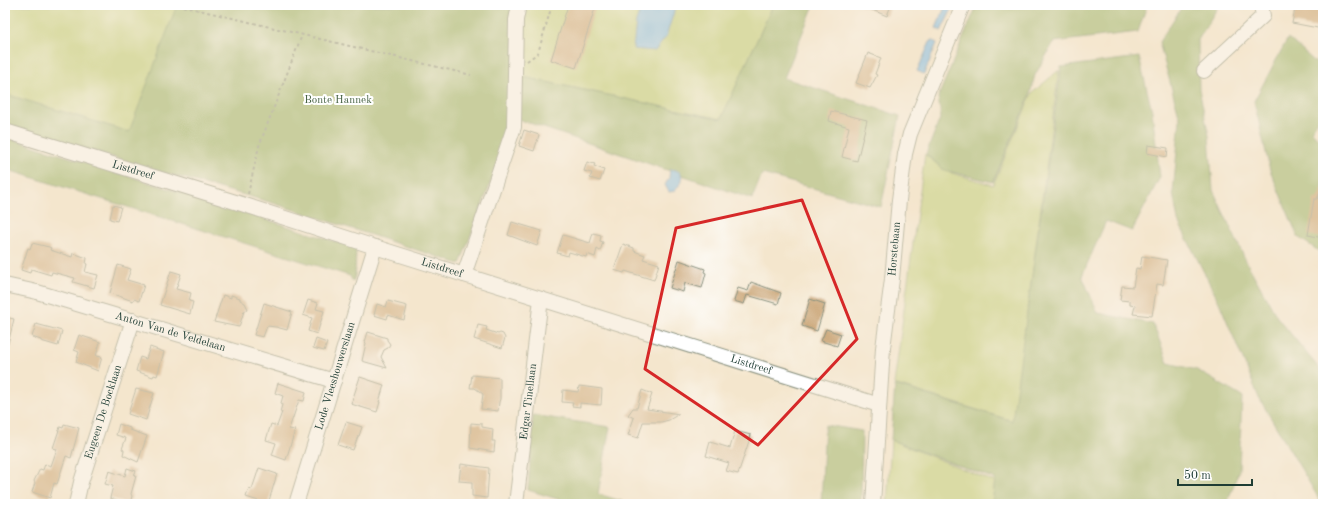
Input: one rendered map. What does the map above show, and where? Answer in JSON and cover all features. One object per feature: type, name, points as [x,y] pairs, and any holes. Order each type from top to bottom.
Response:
[{"type":"street","points":[[464,275],[514,127],[516,20],[519,5]]},
{"type":"street","name":"Horstebaan","points":[[873,504],[883,348],[892,279],[904,154],[910,134],[963,5]]},
{"type":"street","points":[[1204,71],[1262,16],[1261,5]]},
{"type":"street","name":"Listdreef","points":[[5,131],[879,405]]},
{"type":"street","name":"Lode Vleeshouwerslaan","points":[[296,504],[375,247]]},
{"type":"street","name":"Anton Van de Veldelaan","points":[[5,285],[37,292],[133,320],[334,382]]},
{"type":"street","name":"Edgar Tinellaan","points":[[516,504],[541,299]]},
{"type":"street","name":"Eugeen De Bocklaan","points":[[76,504],[81,482],[133,320]]},
{"type":"path","points":[[178,5],[302,36],[471,75]]},
{"type":"path","points":[[516,69],[538,53],[552,5]]},
{"type":"path","points":[[245,205],[259,146],[302,36]]},
{"type":"highlighted area","points":[[802,200],[857,339],[758,445],[645,369],[676,228]]},
{"type":"green space","points":[[5,5],[457,5],[129,132],[5,94]]},
{"type":"green space","name":"Bonte Hannek","points":[[177,5],[523,5],[518,76],[721,119],[773,5],[814,5],[784,78],[900,116],[881,207],[762,174],[752,199],[515,118],[460,264],[273,203],[158,171],[5,124],[5,94],[129,132]]},
{"type":"green space","points":[[523,5],[773,5],[721,119],[518,76]]},
{"type":"green space","points":[[977,5],[1147,5],[1138,32],[1054,42],[1035,75],[1029,98],[993,182],[944,170],[926,154],[941,116],[938,97]]},
{"type":"green space","points":[[1183,5],[1219,5],[1198,40],[1199,89],[1209,136],[1213,190],[1247,263],[1277,317],[1323,375],[1323,504],[1317,504],[1319,499],[1259,398],[1219,302],[1178,221],[1173,193],[1180,119],[1159,42]]},
{"type":"green space","points":[[1288,38],[1323,69],[1323,113],[1311,131],[1323,144],[1323,254],[1298,237],[1270,170],[1254,101]]},
{"type":"green space","points":[[1139,57],[1152,111],[1160,177],[1132,231],[1106,221],[1082,276],[1098,313],[1153,324],[1168,363],[1197,370],[1242,397],[1239,470],[1227,504],[992,504],[995,479],[891,440],[895,385],[1012,421],[1061,67]]},
{"type":"green space","points":[[1059,70],[1013,421],[894,384],[925,154],[945,171],[993,185],[1032,93]]},
{"type":"green space","points":[[5,137],[356,248],[355,276],[353,282],[350,276],[5,169]]},
{"type":"green space","points":[[533,415],[610,427],[598,494],[632,504],[574,504],[528,490]]},
{"type":"green space","points":[[825,425],[862,431],[861,504],[821,504]]},
{"type":"green space","points":[[891,440],[995,482],[992,504],[887,504]]},
{"type":"water","points":[[642,5],[676,5],[666,37],[655,51],[633,49],[636,22]]},
{"type":"water","points":[[946,5],[954,5],[941,31],[936,28]]},
{"type":"water","points":[[931,40],[937,43],[924,74],[917,71]]},
{"type":"water","points":[[670,169],[681,173],[682,181],[675,191],[669,192],[665,185],[669,178]]},
{"type":"building","points":[[568,5],[596,5],[576,68],[551,60]]},
{"type":"building","points":[[860,5],[891,5],[887,16]]},
{"type":"building","points":[[1296,5],[1323,5],[1323,29],[1292,23]]},
{"type":"building","points":[[868,53],[881,58],[875,74],[877,75],[870,88],[856,83]]},
{"type":"building","points":[[831,111],[867,120],[857,161],[842,157],[849,127],[829,121]]},
{"type":"building","points":[[524,130],[539,135],[534,151],[519,146]]},
{"type":"building","points":[[1148,145],[1168,148],[1167,157],[1147,153]]},
{"type":"building","points":[[587,162],[595,164],[594,166],[604,170],[600,181],[590,178],[592,173],[584,171]]},
{"type":"building","points":[[1323,187],[1323,238],[1308,235],[1314,199],[1317,199]]},
{"type":"building","points":[[113,205],[121,207],[117,221],[110,219]]},
{"type":"building","points":[[512,222],[542,231],[537,246],[508,235]]},
{"type":"building","points":[[593,233],[601,235],[600,241],[603,242],[600,251],[597,249],[595,257],[587,254],[586,257],[569,252],[568,256],[557,253],[563,235],[590,243]]},
{"type":"building","points":[[32,243],[49,247],[51,248],[50,250],[72,257],[73,253],[87,258],[85,272],[98,275],[94,288],[73,282],[75,278],[52,272],[51,275],[31,269],[30,273],[21,270],[28,248],[30,249]]},
{"type":"building","points":[[623,244],[634,248],[634,251],[645,255],[643,259],[659,264],[654,280],[625,271],[624,273],[614,270]]},
{"type":"building","points":[[1142,256],[1167,260],[1163,285],[1157,284],[1152,316],[1133,314],[1135,306],[1130,305],[1130,301],[1120,300],[1122,286],[1133,287],[1136,268],[1140,269]]},
{"type":"building","points":[[679,260],[705,269],[704,272],[706,273],[702,288],[685,283],[683,292],[670,288]]},
{"type":"building","points":[[118,265],[131,269],[127,280],[144,285],[139,301],[134,299],[133,301],[110,293]]},
{"type":"building","points":[[171,271],[181,274],[176,289],[191,293],[189,301],[193,302],[190,314],[160,305]]},
{"type":"building","points":[[751,282],[781,293],[778,304],[747,295],[744,304],[734,301],[738,288],[748,291]]},
{"type":"building","points":[[223,295],[231,298],[231,295],[240,298],[248,309],[244,311],[239,327],[214,322]]},
{"type":"building","points":[[810,299],[825,304],[817,331],[802,326]]},
{"type":"building","points":[[308,300],[318,303],[316,309],[324,311],[317,334],[308,331],[312,318],[303,315]]},
{"type":"building","points":[[388,301],[407,306],[404,320],[388,315],[387,319],[374,315],[377,304],[386,307]]},
{"type":"building","points":[[264,303],[292,312],[287,330],[267,326],[263,337],[254,335]]},
{"type":"building","points":[[5,317],[14,319],[8,344],[5,343]]},
{"type":"building","points":[[36,324],[62,331],[58,346],[32,337]]},
{"type":"building","points":[[478,325],[487,327],[486,330],[503,334],[505,338],[502,348],[474,339]]},
{"type":"building","points":[[826,329],[841,334],[837,346],[821,341]]},
{"type":"building","points":[[368,332],[387,338],[390,344],[388,348],[384,350],[381,357],[387,368],[362,361]]},
{"type":"building","points":[[79,335],[100,342],[96,356],[102,357],[98,371],[76,362],[79,352],[74,350]]},
{"type":"building","points":[[316,339],[327,343],[324,351],[313,348]]},
{"type":"building","points":[[150,347],[164,352],[157,376],[154,375],[153,377],[136,371],[140,357],[146,359]]},
{"type":"building","points":[[472,375],[500,378],[500,399],[498,411],[481,409],[483,394],[475,388],[470,388]]},
{"type":"building","points":[[360,377],[384,385],[377,412],[351,404]]},
{"type":"building","points":[[278,383],[306,392],[304,401],[299,400],[289,429],[295,430],[286,460],[272,455],[276,443],[266,440],[271,424],[277,426],[282,412],[280,412],[283,396],[275,393]]},
{"type":"building","points":[[579,386],[602,389],[601,405],[580,403],[580,407],[572,406],[573,403],[562,402],[563,390],[578,392]]},
{"type":"building","points":[[136,389],[154,393],[146,420],[128,414]]},
{"type":"building","points":[[642,390],[652,394],[647,409],[679,414],[669,420],[661,422],[643,422],[638,438],[628,435],[634,418],[628,415],[633,408],[637,408]]},
{"type":"building","points":[[346,422],[362,427],[353,450],[338,445]]},
{"type":"building","points":[[471,423],[482,424],[482,427],[493,429],[492,441],[495,441],[494,452],[470,448]]},
{"type":"building","points":[[64,424],[79,428],[71,458],[66,456],[57,484],[54,483],[50,498],[32,492],[35,483],[34,481],[40,469],[43,470],[45,464],[51,466],[57,449],[53,448],[60,427],[63,428]]},
{"type":"building","points":[[119,424],[147,436],[138,462],[123,455],[124,450],[122,449],[126,438],[116,435]]},
{"type":"building","points":[[735,431],[751,435],[738,474],[726,471],[729,463],[706,456],[710,442],[730,448]]},
{"type":"building","points":[[461,464],[489,468],[487,498],[472,496],[472,482],[459,481]]},
{"type":"building","points":[[127,468],[136,471],[134,475],[136,476],[131,494],[131,500],[126,503],[110,498],[113,486],[105,484],[109,471],[125,476]]},
{"type":"building","points":[[259,468],[277,474],[268,504],[246,497],[249,488],[252,489]]}]
